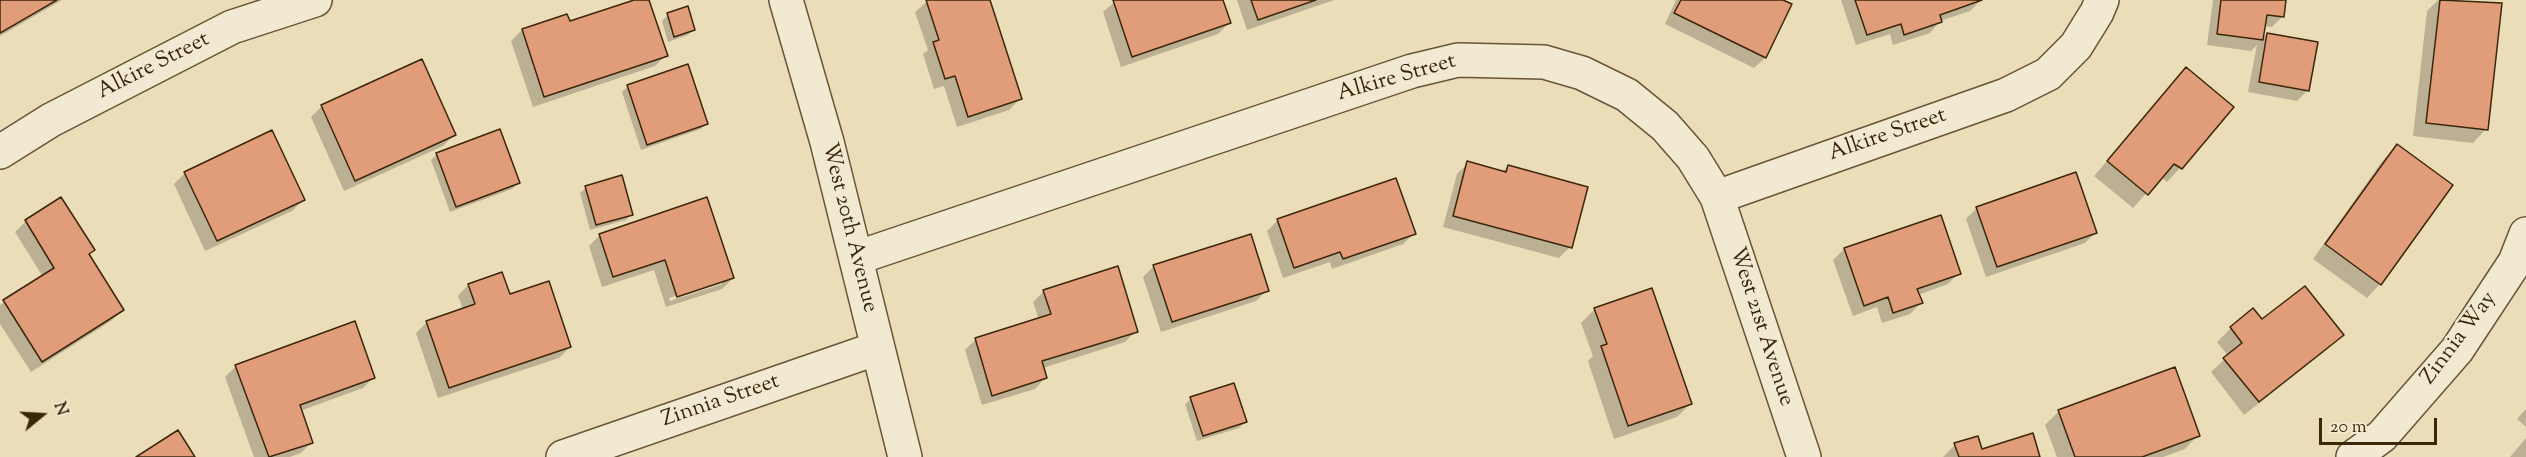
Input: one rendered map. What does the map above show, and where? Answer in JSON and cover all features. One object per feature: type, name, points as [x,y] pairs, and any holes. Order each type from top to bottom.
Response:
[{"type":"street","name":"Alkire Street","points":[[0,152],[51,120],[232,27],[315,0]]},
{"type":"street","name":"West 20th Avenue","points":[[786,0],[813,89],[905,457]]},
{"type":"street","name":"Alkire Street","points":[[856,258],[1412,71],[1458,60],[1544,62],[1582,73],[1627,95],[1665,126],[1693,158],[1717,197],[2006,95],[2027,85],[2048,74],[2076,46],[2102,0]]},
{"type":"street","name":"West 21st Avenue","points":[[1717,197],[1804,457]]},
{"type":"street","name":"Zinnia Way","points":[[2354,457],[2382,436],[2457,350],[2515,262],[2526,234]]},
{"type":"street","name":"Zinnia Street","points":[[563,457],[878,348]]},
{"type":"building","points":[[0,0],[57,0],[0,33]]},
{"type":"building","points":[[634,0],[649,0],[668,56],[544,97],[522,29],[567,14],[570,21]]},
{"type":"building","points":[[926,0],[990,0],[1022,99],[968,117],[955,76],[945,79],[933,42],[939,40]]},
{"type":"building","points":[[1113,0],[1223,0],[1231,23],[1132,57]]},
{"type":"building","points":[[1251,0],[1316,0],[1258,20]]},
{"type":"building","points":[[1681,0],[1783,0],[1792,4],[1766,58],[1674,13]]},
{"type":"building","points":[[1855,0],[1982,0],[1940,15],[1942,22],[1904,35],[1901,24],[1867,35]]},
{"type":"building","points":[[2221,0],[2286,0],[2284,17],[2267,15],[2263,40],[2217,34]]},
{"type":"building","points":[[2440,0],[2502,3],[2488,130],[2426,123]]},
{"type":"building","points":[[688,6],[695,30],[674,37],[667,13]]},
{"type":"building","points":[[2267,33],[2318,42],[2309,91],[2259,82]]},
{"type":"building","points":[[422,59],[456,135],[355,181],[321,105]]},
{"type":"building","points":[[688,64],[708,124],[647,145],[627,85]]},
{"type":"building","points":[[2186,67],[2234,107],[2182,169],[2174,164],[2148,195],[2107,161]]},
{"type":"building","points":[[500,129],[520,183],[456,207],[436,153]]},
{"type":"building","points":[[272,130],[305,200],[217,241],[184,172]]},
{"type":"building","points":[[2397,144],[2453,185],[2381,285],[2325,244]]},
{"type":"building","points":[[1467,161],[1506,172],[1508,165],[1588,187],[1572,248],[1453,216]]},
{"type":"building","points":[[2076,172],[2097,233],[1997,267],[1976,207]]},
{"type":"building","points":[[622,175],[633,215],[596,225],[585,186]]},
{"type":"building","points":[[1396,178],[1416,234],[1343,259],[1340,252],[1294,268],[1277,219]]},
{"type":"building","points":[[61,197],[95,250],[89,254],[124,310],[42,362],[3,300],[54,268],[25,220]]},
{"type":"building","points":[[707,197],[734,278],[677,297],[665,260],[613,277],[599,234]]},
{"type":"building","points":[[1941,215],[1961,274],[1917,289],[1923,303],[1893,313],[1888,297],[1864,306],[1844,248]]},
{"type":"building","points":[[1251,234],[1269,291],[1172,322],[1153,265]]},
{"type":"building","points":[[1118,266],[1138,332],[1042,361],[1047,378],[992,396],[975,338],[1051,314],[1043,290]]},
{"type":"building","points":[[502,272],[510,294],[549,281],[571,347],[449,388],[426,321],[475,304],[468,284]]},
{"type":"building","points":[[2305,286],[2344,335],[2259,402],[2223,358],[2242,343],[2230,327],[2253,308],[2262,319]]},
{"type":"building","points":[[1652,288],[1692,404],[1628,426],[1601,346],[1607,344],[1594,308]]},
{"type":"building","points":[[355,321],[375,378],[300,405],[313,443],[269,457],[235,365]]},
{"type":"building","points":[[2175,367],[2200,436],[2142,457],[2075,457],[2058,410]]},
{"type":"building","points":[[1234,383],[1247,422],[1203,436],[1190,397]]},
{"type":"building","points":[[178,430],[195,457],[136,457]]},
{"type":"building","points":[[2033,433],[2040,457],[1959,457],[1954,443],[1978,436],[1982,449]]}]
